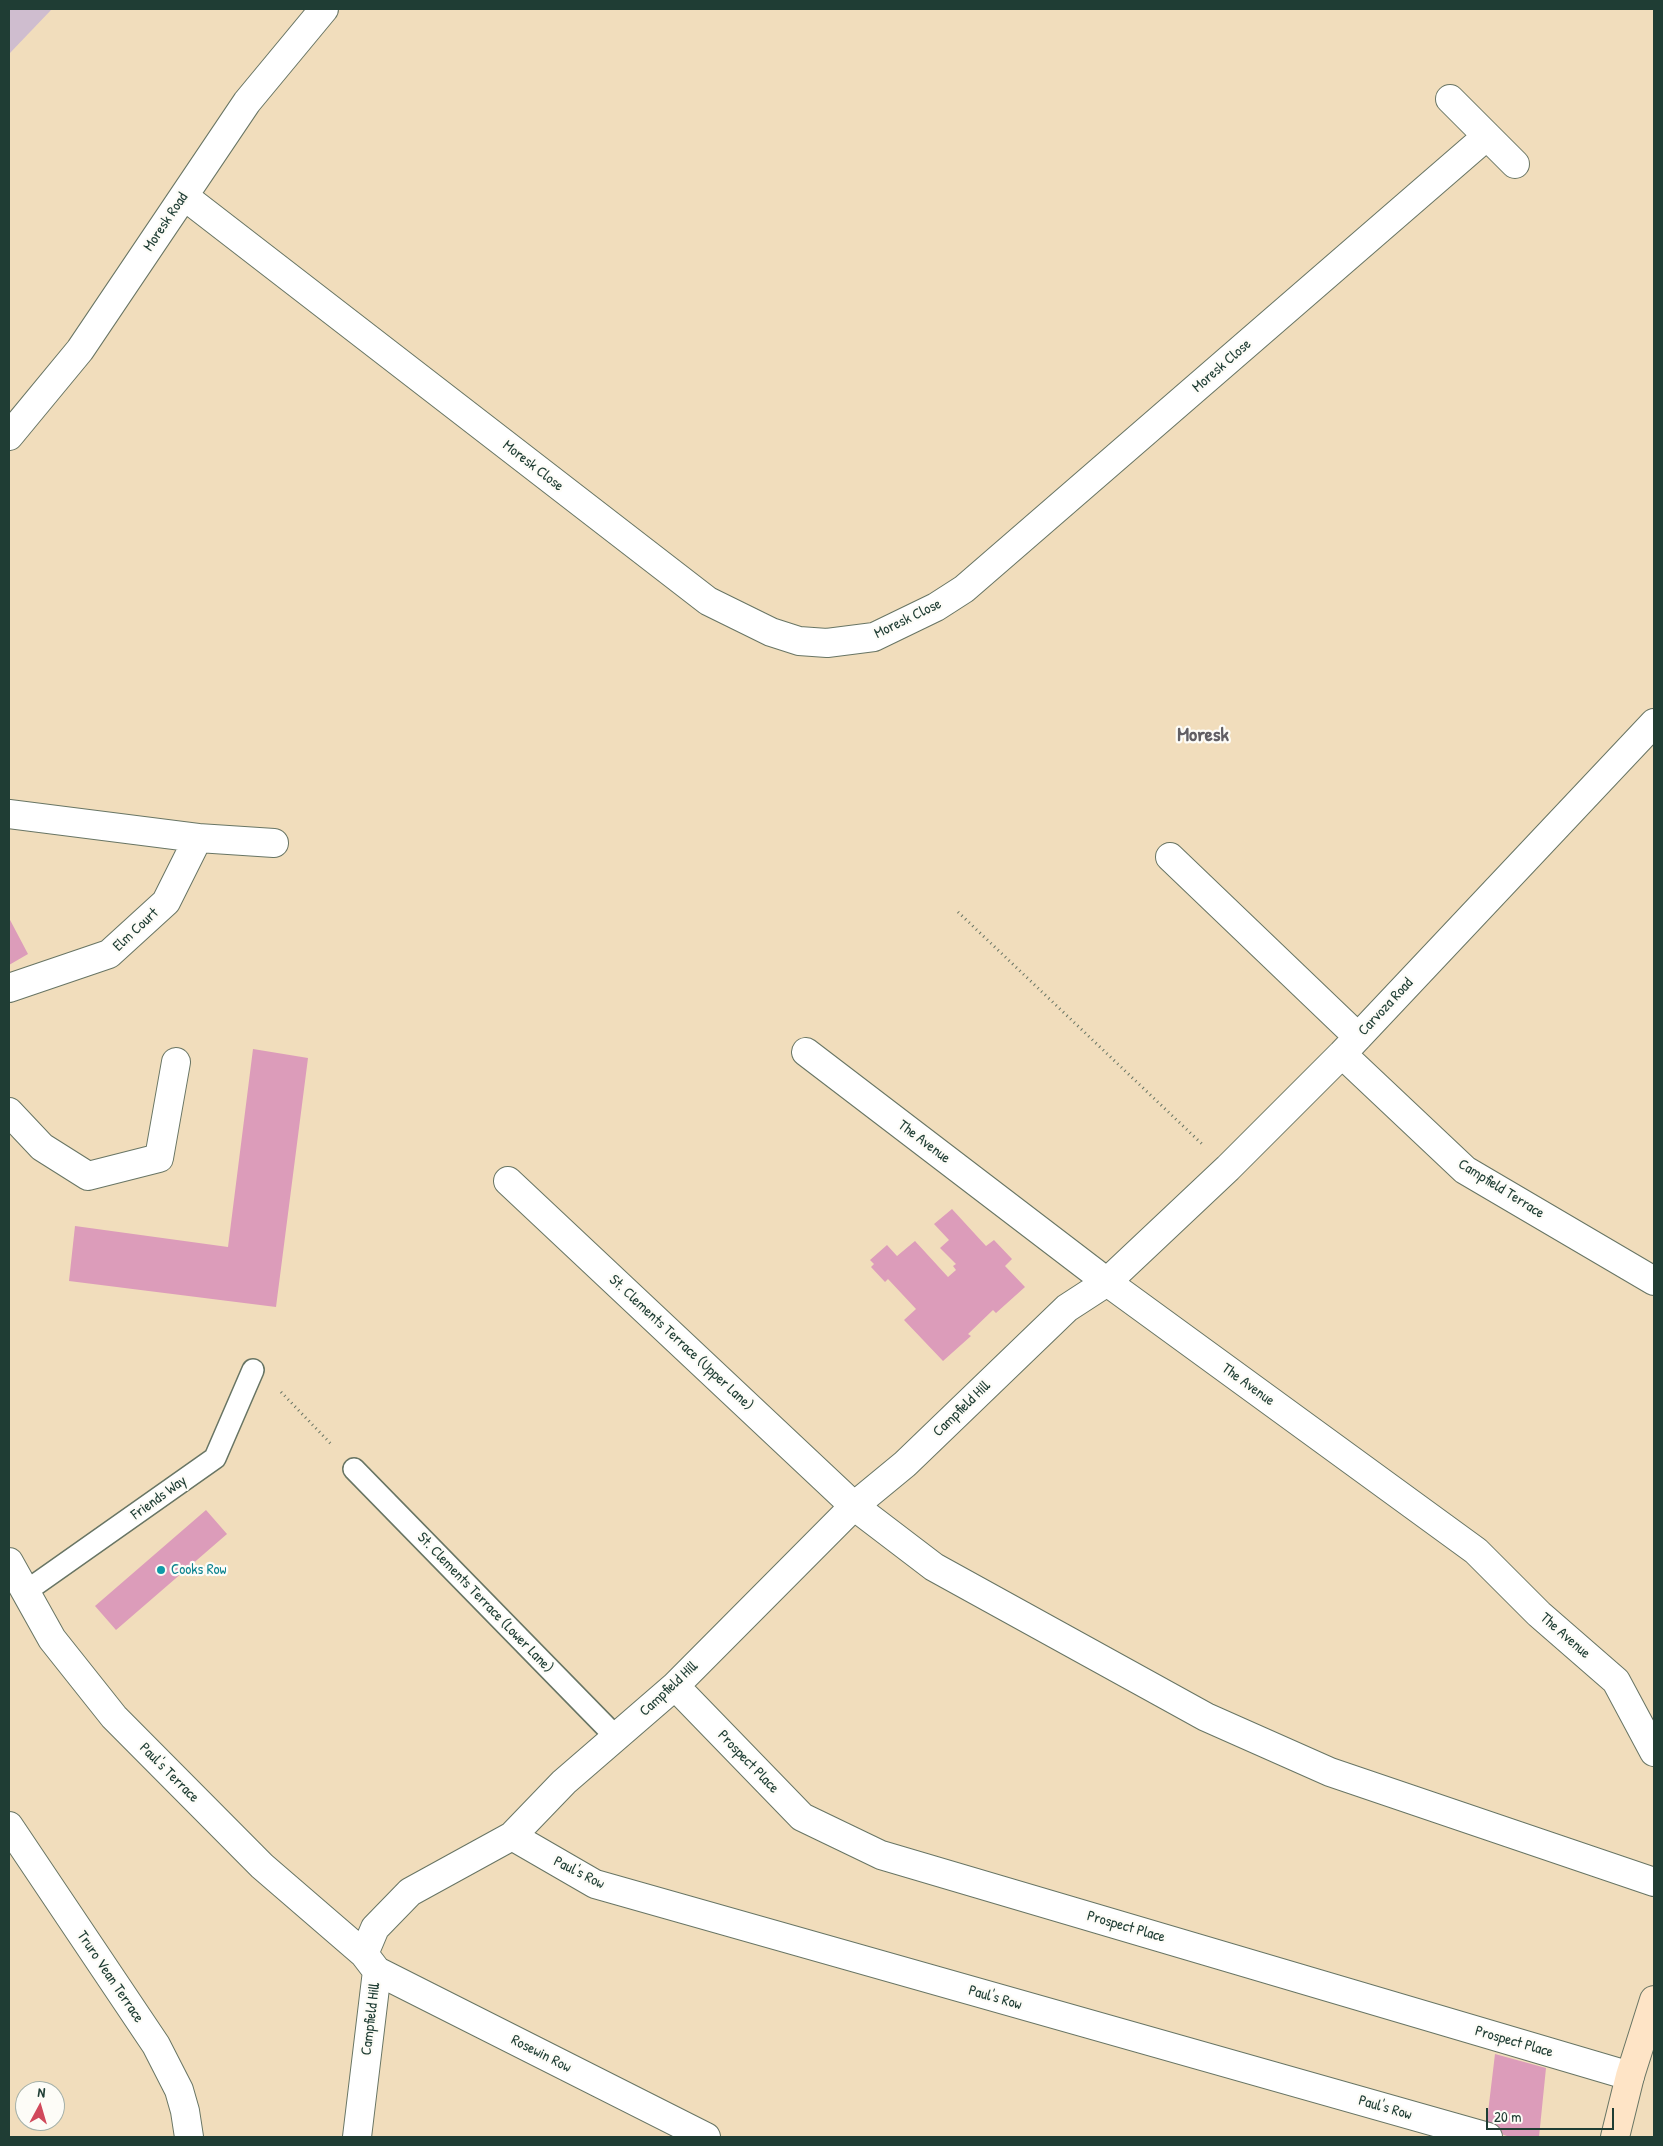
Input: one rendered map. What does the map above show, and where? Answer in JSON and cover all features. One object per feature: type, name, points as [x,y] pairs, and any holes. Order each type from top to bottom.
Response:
[{"type":"street","name":"Moresk Road","points":[[9,436],[80,350],[247,102],[324,9]]},
{"type":"street","points":[[1450,99],[1515,164]]},
{"type":"street","name":"Moresk Close","points":[[184,196],[708,601],[771,632],[799,641],[827,643],[874,637],[936,608],[964,589],[1488,136]]},
{"type":"street","name":"Carvoza Road","points":[[1108,1282],[1228,1168],[1350,1045],[1654,722]]},
{"type":"street","points":[[9,814],[198,838],[274,843]]},
{"type":"street","name":"Elm Court","points":[[9,988],[109,954],[166,902],[198,838]]},
{"type":"street","name":"Campfield Terrace","points":[[1170,857],[1350,1045],[1465,1170],[1654,1281]]},
{"type":"street","name":"The Avenue","points":[[806,1052],[1108,1282],[1476,1551],[1540,1614],[1616,1681],[1654,1752]]},
{"type":"street","points":[[9,1112],[42,1148],[88,1176],[159,1158],[176,1062]]},
{"type":"street","name":"St. Clements Terrace (Upper Lane)","points":[[508,1181],[854,1506],[934,1567],[1206,1717],[1330,1772],[1654,1882]]},
{"type":"street","name":"Campfield Hill","points":[[357,2137],[375,1928],[410,1892],[512,1836],[564,1782],[675,1686],[854,1506],[905,1464],[1067,1308],[1108,1282]]},
{"type":"street","name":"Paul's Terrace","points":[[9,1562],[52,1639],[114,1718],[262,1866],[371,1962]]},
{"type":"street","name":"Prospect Place","points":[[675,1686],[802,1817],[881,1855],[1630,2076]]},
{"type":"street","name":"Truro Vean Terrace","points":[[9,1826],[169,2068],[179,2090],[189,2137]]},
{"type":"street","name":"Paul's Row","points":[[512,1836],[595,1884],[1488,2137]]},
{"type":"street","name":"Rosewin Row","points":[[371,1962],[706,2137]]},
{"type":"street","points":[[1616,2137],[1630,2076],[1654,2000]]},
{"type":"lane","name":"Friends Way","points":[[25,1592],[215,1458],[253,1370]]},
{"type":"lane","name":"St. Clements Terrace (Lower Lane)","points":[[354,1469],[616,1737]]},
{"type":"path","points":[[958,912],[1228,1168]]},
{"type":"path","points":[[275,1386],[354,1469]]},
{"type":"shaded area","points":[[9,9],[52,9],[9,54]]},
{"type":"building","points":[[9,918],[28,954],[9,965]]},
{"type":"building","points":[[253,1049],[308,1058],[276,1307],[69,1281],[75,1226],[228,1247]]},
{"type":"building","points":[[952,1209],[986,1246],[994,1240],[1012,1259],[1005,1266],[1025,1287],[996,1313],[993,1310],[968,1334],[971,1336],[943,1361],[904,1320],[916,1309],[888,1279],[885,1282],[871,1267],[874,1264],[870,1260],[887,1245],[897,1256],[915,1241],[948,1277],[956,1270],[953,1266],[956,1264],[940,1248],[949,1240],[934,1224]]},
{"type":"building","name":"Cooks Row","points":[[206,1510],[227,1534],[116,1630],[95,1606]]},
{"type":"building","points":[[1495,2054],[1546,2068],[1539,2137],[1510,2137],[1486,2129]]},
{"type":"place","name":"Cooks Row","points":[[161,1570]]},
{"type":"district","name":"Moresk","points":[[1203,736]]}]
